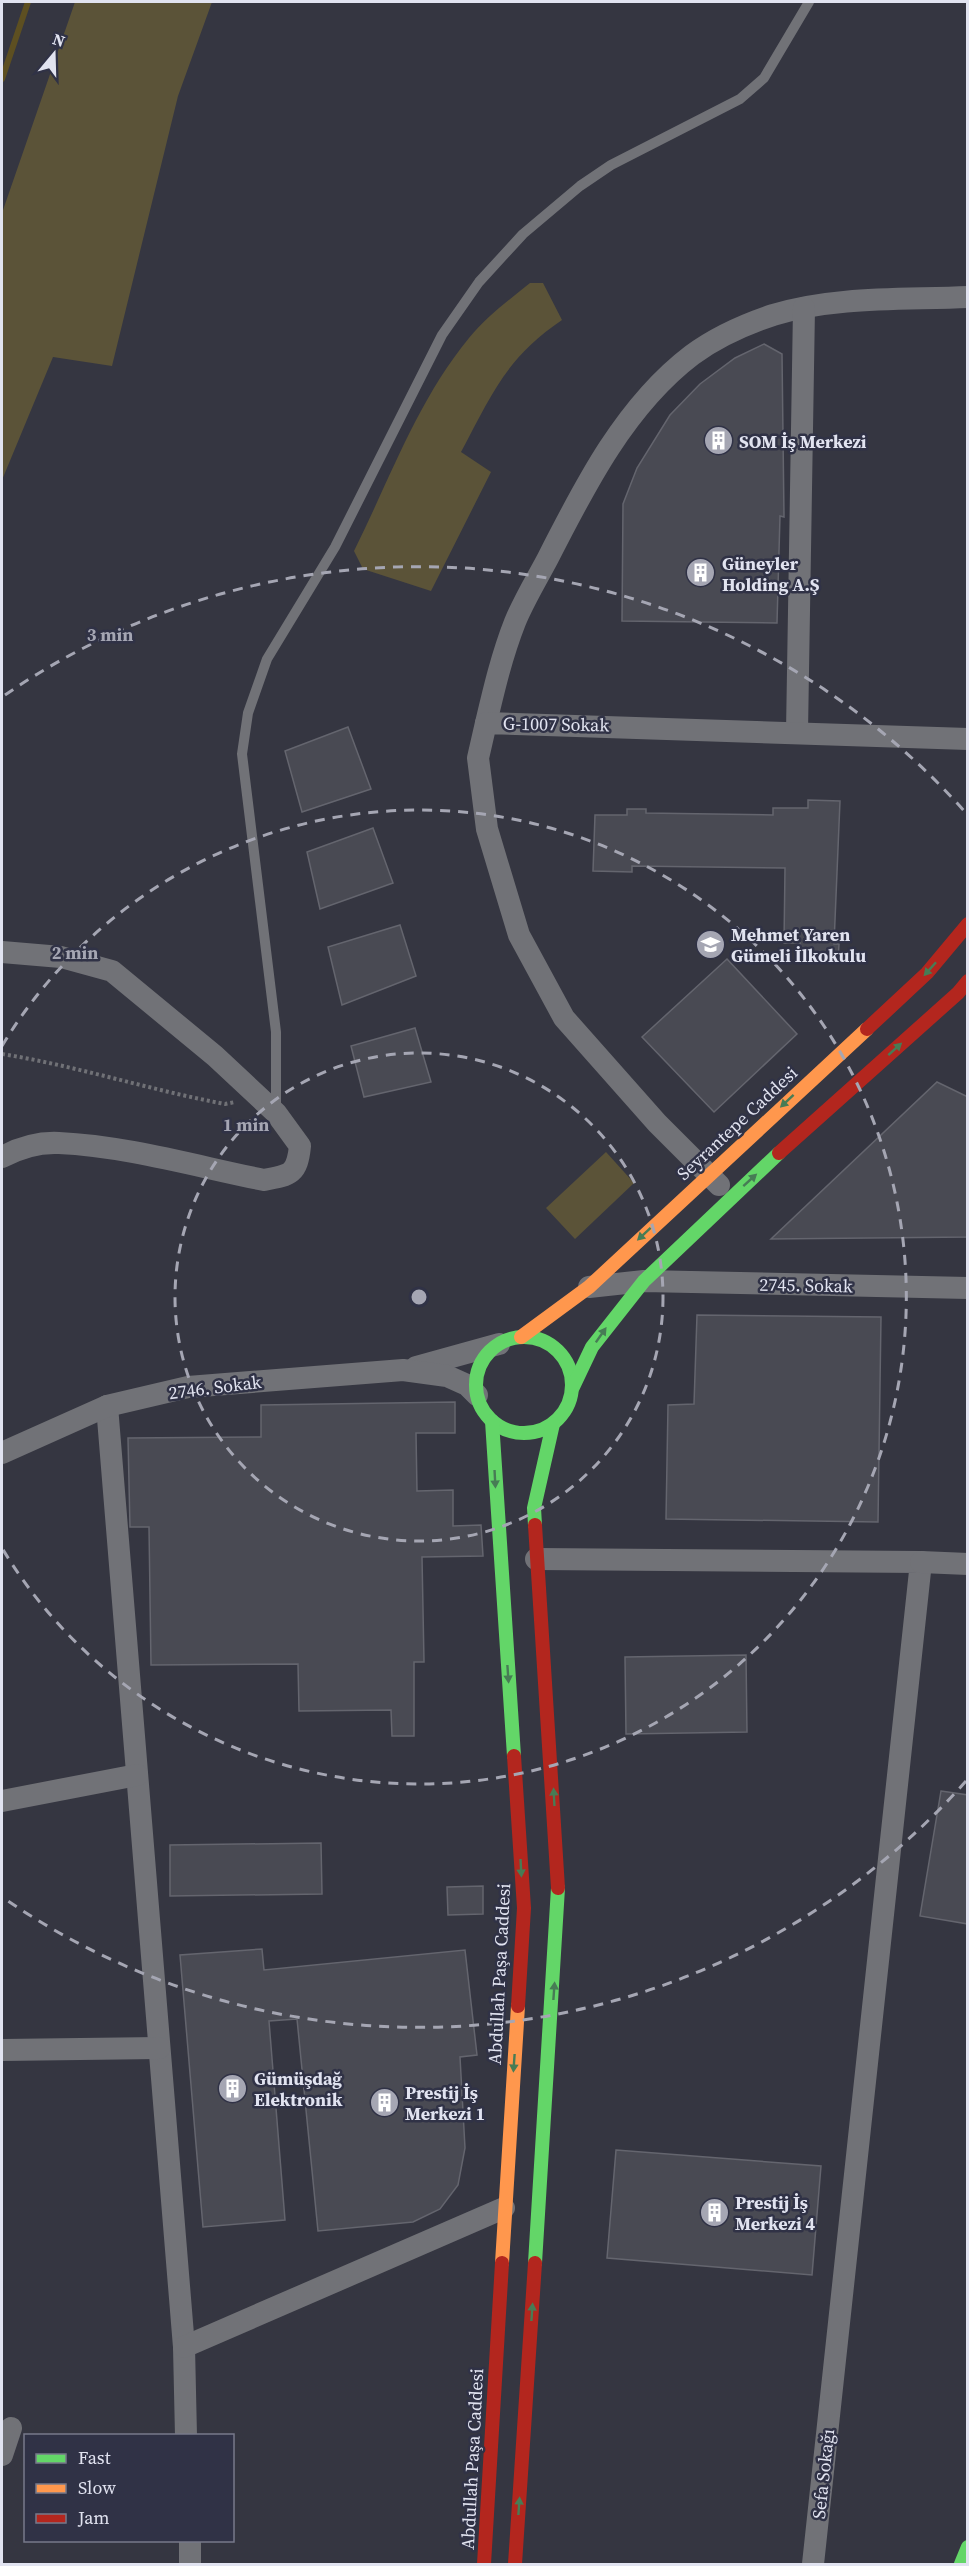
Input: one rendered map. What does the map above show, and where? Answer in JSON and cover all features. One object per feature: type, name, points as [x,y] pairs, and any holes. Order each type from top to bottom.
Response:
[{"type":"main road","name":"Seyrantepe Caddesi","points":[[521,1337],[562,1310],[589,1287],[927,973],[968,924]]},
{"type":"main road","points":[[573,1387],[571,1373],[558,1350],[534,1338],[521,1337],[499,1344],[490,1351],[478,1371],[477,1395],[485,1413],[492,1421],[506,1430],[522,1434],[538,1432],[553,1424],[567,1407],[573,1387],[592,1347],[644,1281],[730,1197],[958,993],[968,981]]},
{"type":"main road","name":"Abdullah Paşa Caddesi","points":[[484,2565],[524,1908],[492,1421]]},
{"type":"main road","points":[[516,2565],[559,1897],[534,1508],[553,1424]]},
{"type":"main road","points":[[961,2565],[968,2547]]},
{"type":"street","points":[[486,723],[499,669],[516,621],[572,511],[616,439],[652,391],[693,354],[743,326],[804,308],[839,302],[968,297]]},
{"type":"street","points":[[797,732],[804,308]]},
{"type":"street","name":"G-1007 Sokak","points":[[730,1197],[657,1123],[564,1018],[519,935],[487,829],[478,758],[486,723],[968,739]]},
{"type":"street","points":[[2,952],[61,957],[112,971],[164,1012],[276,1113],[300,1146],[298,1165],[287,1176],[264,1180],[120,1152],[58,1143],[19,1148],[2,1156]]},
{"type":"street","name":"2745. Sokak","points":[[589,1287],[644,1281],[968,1288]]},
{"type":"street","points":[[404,1370],[499,1344]]},
{"type":"street","points":[[404,1370],[447,1376],[467,1385],[477,1395]]},
{"type":"street","name":"2746. Sokak","points":[[2,1453],[106,1406],[188,1387],[404,1370]]},
{"type":"street","points":[[106,1406],[184,2348],[186,2434]]},
{"type":"street","points":[[536,1559],[968,1564]]},
{"type":"street","name":"Sefa Sokağı","points":[[813,2565],[884,1926],[921,1562]]},
{"type":"street","points":[[2,1801],[136,1775]]},
{"type":"street","points":[[2,2050],[159,2048]]},
{"type":"street","points":[[184,2348],[504,2208]]},
{"type":"street","points":[[2,2455],[11,2428]]},
{"type":"street","points":[[190,2542],[190,2565]]},
{"type":"lane","points":[[276,1113],[276,1032],[242,754],[248,713],[267,658],[334,547],[442,335],[479,282],[523,234],[580,186],[611,165],[740,99],[764,78],[809,2]]},
{"type":"path","points":[[2,1054],[43,1060],[167,1093],[225,1104],[258,1097]]},
{"type":"shaded area","points":[[75,2],[212,2],[178,96],[112,366],[53,357],[2,480],[2,213]]},
{"type":"shaded area","points":[[530,283],[543,283],[562,320],[527,348],[502,378],[461,452],[491,472],[431,591],[363,569],[354,551],[419,414],[434,388],[476,330]]},
{"type":"shaded area","points":[[606,1152],[634,1183],[575,1239],[546,1208]]},
{"type":"building","points":[[764,344],[782,354],[784,517],[780,516],[777,623],[622,621],[623,504],[637,468],[670,415],[700,384],[735,358]]},
{"type":"building","points":[[348,727],[371,789],[302,812],[285,751]]},
{"type":"building","points":[[808,800],[840,801],[834,944],[839,944],[838,961],[800,961],[800,943],[784,943],[785,868],[632,866],[632,872],[593,871],[595,815],[627,815],[627,809],[646,809],[646,813],[773,815],[773,808],[808,808]]},
{"type":"building","points":[[373,828],[393,883],[320,909],[307,852]]},
{"type":"building","points":[[400,925],[416,976],[342,1005],[328,947]]},
{"type":"building","points":[[727,959],[797,1034],[714,1112],[642,1037]]},
{"type":"building","points":[[415,1028],[431,1082],[364,1097],[351,1046]]},
{"type":"building","points":[[937,1082],[968,1097],[968,1237],[771,1239]]},
{"type":"building","points":[[697,1315],[881,1317],[878,1522],[666,1519],[668,1405],[694,1404]]},
{"type":"building","points":[[455,1402],[455,1433],[416,1433],[417,1491],[453,1490],[453,1526],[481,1525],[483,1556],[422,1557],[424,1662],[414,1662],[414,1736],[392,1736],[391,1710],[299,1711],[298,1664],[151,1665],[149,1527],[130,1527],[128,1438],[261,1437],[261,1405]]},
{"type":"building","points":[[746,1655],[747,1732],[626,1734],[625,1657]]},
{"type":"building","points":[[941,1791],[968,1795],[968,1924],[920,1916]]},
{"type":"building","points":[[321,1843],[322,1894],[170,1896],[170,1845]]},
{"type":"building","points":[[483,1886],[483,1914],[448,1915],[447,1887]]},
{"type":"building","name":"Prestij İş Merkezi 1","points":[[262,1949],[264,1970],[465,1950],[477,2055],[460,2057],[465,2148],[458,2185],[440,2209],[413,2222],[318,2231],[297,2019],[269,2021],[285,2220],[203,2227],[180,1955]]},
{"type":"building","name":"Prestij İş Merkezi 4","points":[[616,2150],[821,2166],[812,2275],[607,2258]]},
{"type":"waterway","points":[[2,79],[28,2]]},
{"type":"traffic: fast","points":[[573,1387],[592,1347],[644,1281],[779,1153]]},
{"type":"traffic: fast","points":[[524,1337],[542,1341],[558,1351],[568,1367],[572,1385],[568,1403],[558,1419],[542,1429],[524,1433],[506,1429],[490,1419],[480,1403],[476,1385],[480,1367],[490,1351],[506,1341],[524,1337]]},
{"type":"traffic: fast","points":[[492,1421],[514,1756]]},
{"type":"traffic: fast","points":[[535,1525],[534,1508],[553,1424]]},
{"type":"traffic: fast","points":[[535,2263],[558,1888]]},
{"type":"traffic: fast","points":[[961,2564],[968,2547]]},
{"type":"traffic: slow","points":[[521,1337],[589,1287],[867,1029]]},
{"type":"traffic: slow","points":[[502,2263],[518,2006]]},
{"type":"traffic: jam","points":[[867,1029],[927,973],[968,924]]},
{"type":"traffic: jam","points":[[779,1153],[958,993],[968,981]]},
{"type":"traffic: jam","points":[[535,1525],[558,1888]]},
{"type":"traffic: jam","points":[[514,1756],[524,1908],[518,2006]]},
{"type":"traffic: jam","points":[[484,2564],[502,2263]]},
{"type":"traffic: jam","points":[[515,2564],[535,2263]]},
{"type":"place","name":"SOM İş Merkezi","points":[[718,441]]},
{"type":"place","name":"Güneyler Holding A.Ş","points":[[701,573]]},
{"type":"place","name":"Mehmet Yaren Gümeli İlkokulu","points":[[710,944]]},
{"type":"place","name":"Gümüşdağ Elektronik","points":[[233,2088]]},
{"type":"place","name":"Prestij İş Merkezi 1","points":[[384,2102]]},
{"type":"place","name":"Prestij İş Merkezi 4","points":[[714,2212]]}]
